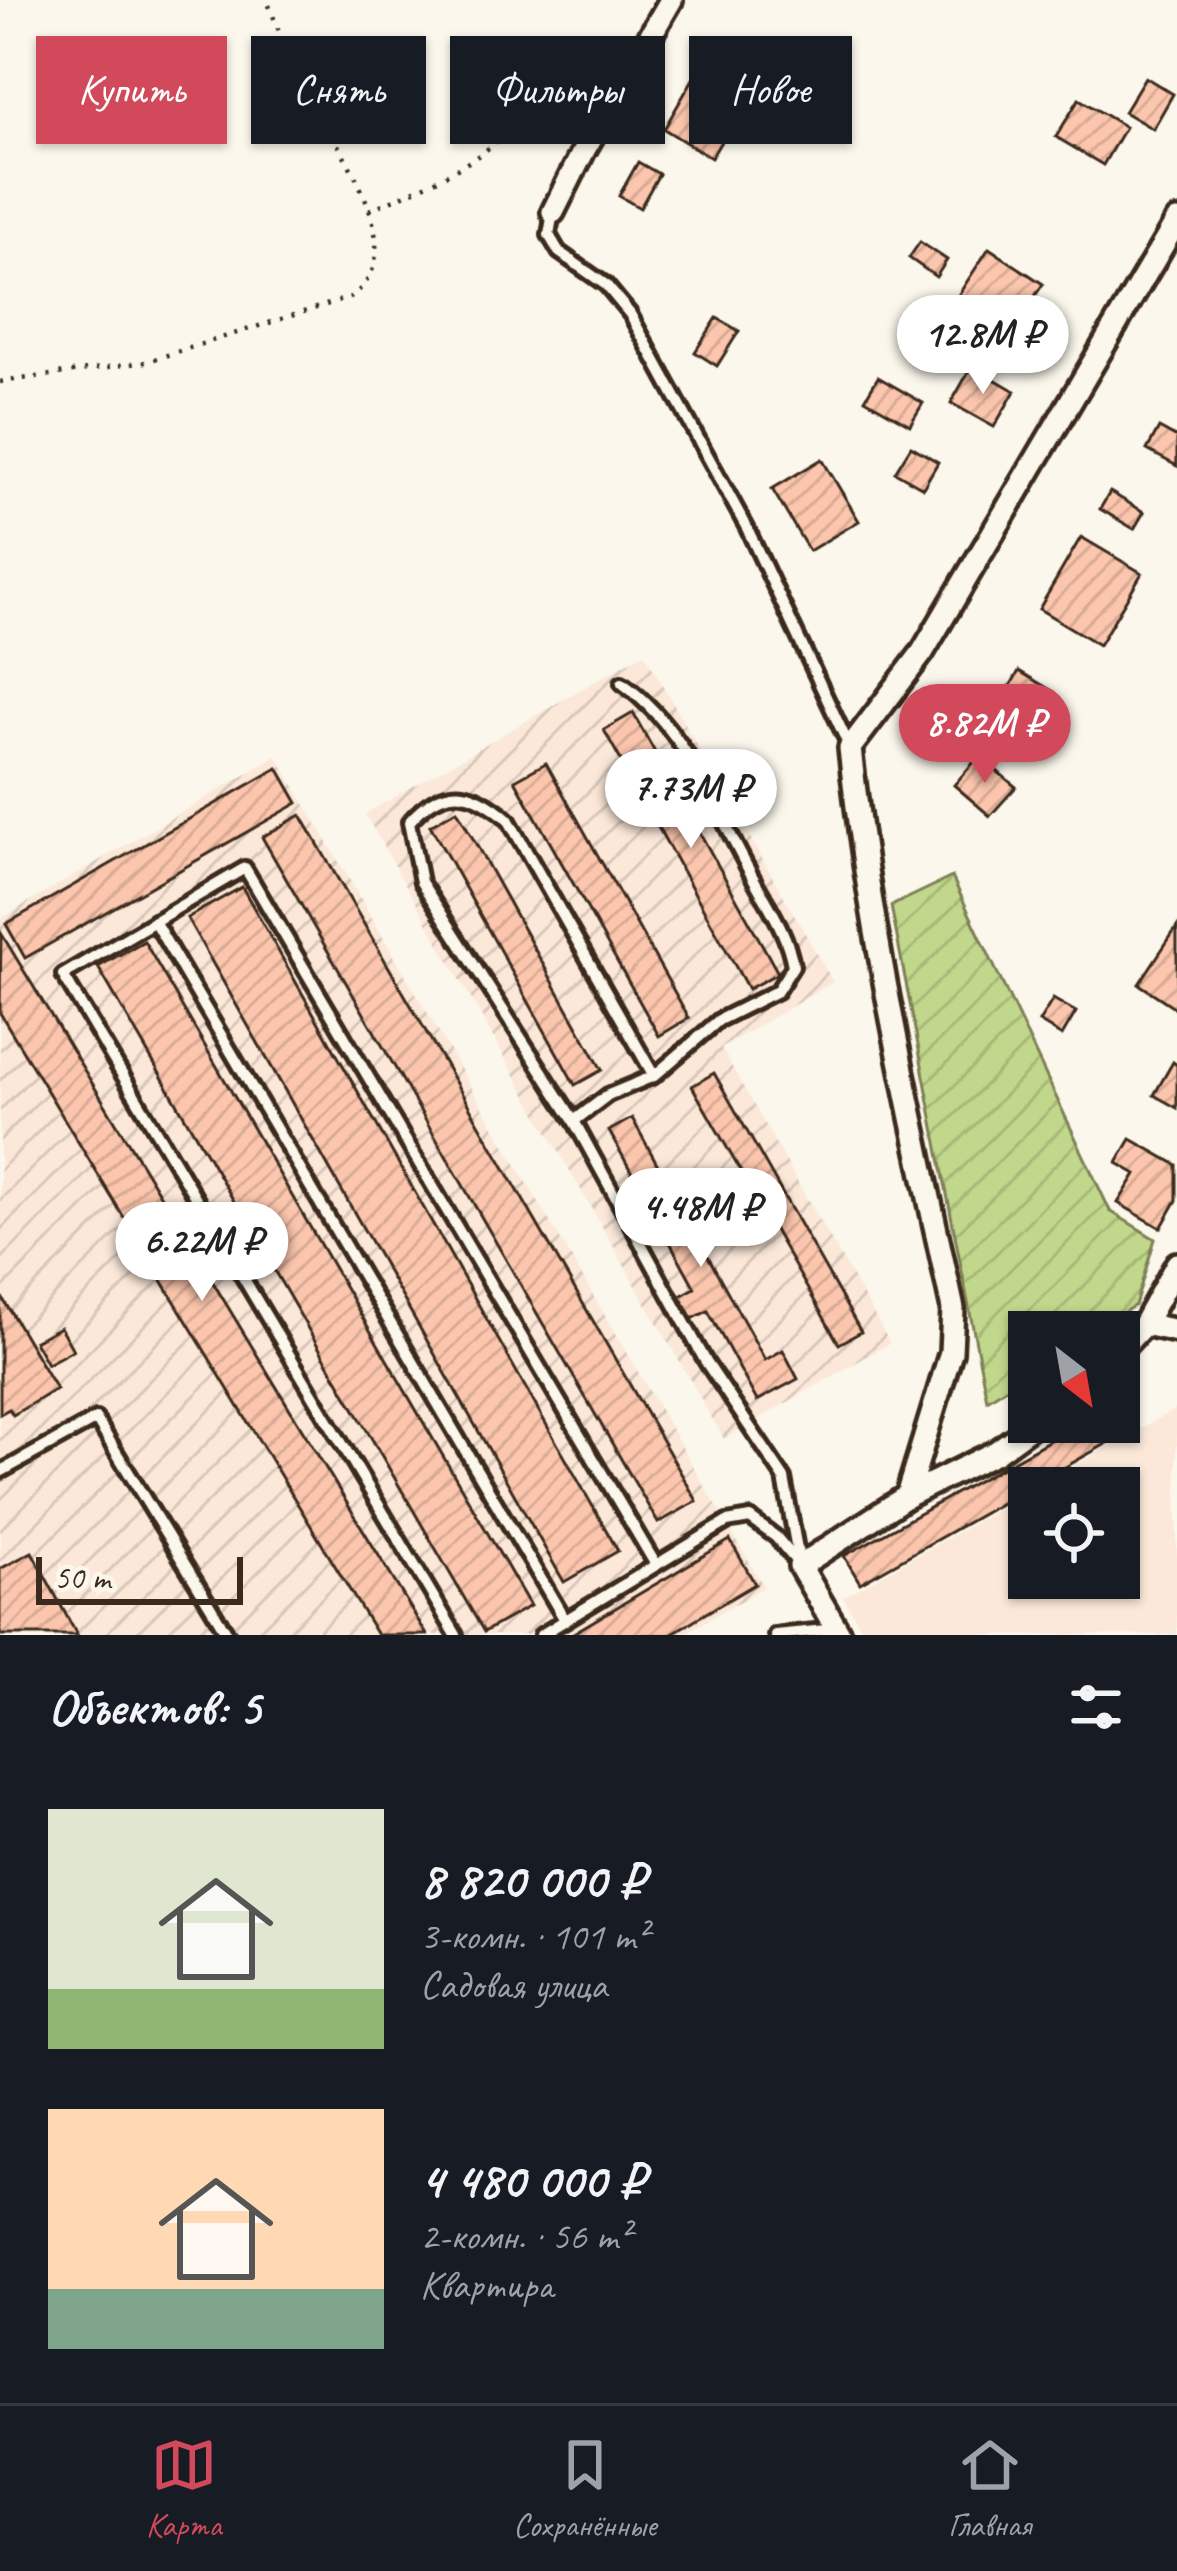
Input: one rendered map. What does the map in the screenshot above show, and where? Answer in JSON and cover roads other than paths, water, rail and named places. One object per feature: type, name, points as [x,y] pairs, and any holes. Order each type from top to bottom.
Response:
[{"type":"street","points":[[554,212],[584,150],[671,0]]},
{"type":"street","points":[[907,1496],[951,1352],[953,1310],[892,1023],[858,828],[850,748],[922,653],[1177,221]]},
{"type":"street","points":[[1140,1328],[1177,1264]]},
{"type":"street","points":[[1144,1324],[1177,1331]]},
{"type":"street","points":[[838,1632],[800,1566],[907,1496],[1009,1443]]},
{"type":"lane","points":[[554,212],[549,236],[559,252],[606,285],[641,333],[757,549],[850,748]]},
{"type":"lane","points":[[574,1121],[608,1095],[654,1076],[719,1020],[777,991],[793,966],[788,937],[749,872],[705,782],[652,705],[622,683]]},
{"type":"lane","points":[[654,1076],[508,819],[482,796],[455,792],[426,802],[409,822],[421,882],[574,1121],[706,1362],[784,1478],[800,1566]]},
{"type":"lane","points":[[456,1635],[63,975],[245,868],[656,1565]]},
{"type":"lane","points":[[154,921],[565,1620]]},
{"type":"lane","points":[[0,1472],[96,1419],[228,1635]]},
{"type":"lane","points":[[541,1635],[727,1522],[750,1518],[800,1566]]},
{"type":"lane","points":[[775,1635],[838,1632]]}]
